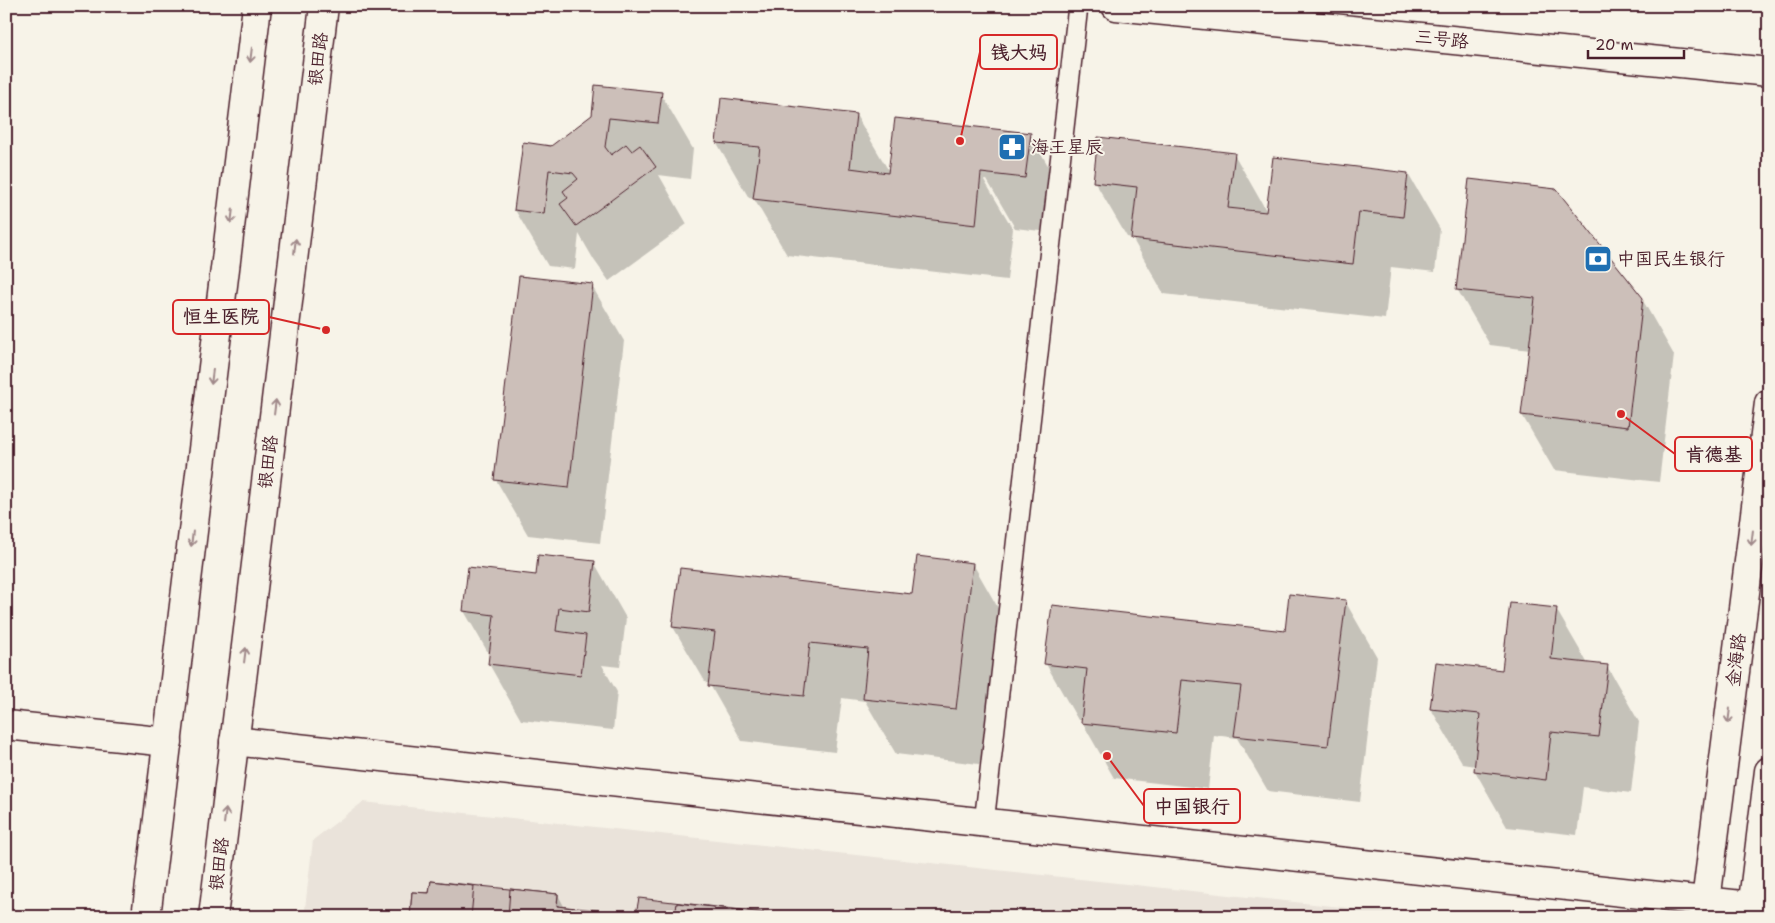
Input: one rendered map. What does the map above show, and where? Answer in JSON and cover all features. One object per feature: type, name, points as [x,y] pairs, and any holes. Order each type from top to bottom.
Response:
[{"type":"street","points":[[146,917],[257,6]]},
{"type":"street","name":"银田路","points":[[213,917],[324,6]]},
{"type":"street","name":"三号路","points":[[1116,6],[1769,72]]},
{"type":"street","name":"金海路","points":[[1705,909],[1768,419]]},
{"type":"street","points":[[6,725],[168,742]]},
{"type":"street","points":[[234,741],[984,823],[1705,909],[1757,910],[1769,771]]},
{"type":"lane","points":[[984,823],[1078,6]]},
{"type":"shaded area","points":[[363,802],[1435,917],[304,917],[313,840]]},
{"type":"building","points":[[595,85],[662,92],[658,123],[609,118],[605,147],[611,155],[626,144],[632,151],[640,145],[656,167],[576,226],[560,204],[568,198],[563,191],[578,179],[573,173],[549,170],[544,214],[514,210],[523,142],[551,146],[592,115]]},
{"type":"building","points":[[721,98],[856,114],[850,168],[888,173],[895,118],[1031,133],[1025,178],[981,173],[976,225],[753,199],[760,147],[716,143]]},
{"type":"building","points":[[1098,137],[1235,153],[1228,208],[1266,212],[1273,157],[1408,173],[1403,217],[1359,212],[1353,264],[1131,239],[1137,187],[1093,182]]},
{"type":"building","points":[[1469,179],[1556,189],[1643,298],[1628,427],[1521,415],[1535,298],[1456,290]]},
{"type":"building","points":[[519,276],[593,284],[569,488],[494,480]]},
{"type":"building","points":[[538,555],[595,561],[589,612],[559,608],[556,631],[586,635],[581,675],[488,664],[494,615],[463,611],[468,567],[536,575]]},
{"type":"building","points":[[917,556],[973,563],[956,709],[863,699],[868,649],[810,643],[804,696],[708,686],[715,632],[672,627],[680,568],[912,594]]},
{"type":"building","points":[[1289,594],[1346,600],[1328,746],[1234,736],[1241,686],[1182,680],[1176,733],[1081,723],[1087,669],[1044,664],[1052,605],[1285,631]]},
{"type":"building","points":[[1510,603],[1557,608],[1551,659],[1608,665],[1599,737],[1551,732],[1546,780],[1474,771],[1480,714],[1430,709],[1436,662],[1502,670]]},
{"type":"building","points":[[431,881],[558,894],[557,906],[636,914],[639,898],[801,917],[410,917],[412,892],[429,893]]},
{"type":"building","points":[[431,881],[474,886],[471,917],[410,917],[412,892],[429,893]]},
{"type":"building","points":[[510,889],[558,894],[557,906],[573,908],[572,917],[508,917]]},
{"type":"building","points":[[677,903],[801,917],[675,917]]},
{"type":"place","name":"钱大妈","points":[[960,141]]},
{"type":"place","name":"海王星辰","points":[[1012,147]]},
{"type":"place","name":"中国民生银行","points":[[1598,259]]},
{"type":"place","name":"恒生医院","points":[[326,330]]},
{"type":"place","name":"肯德基","points":[[1621,414]]},
{"type":"place","name":"中国银行","points":[[1107,756]]}]
